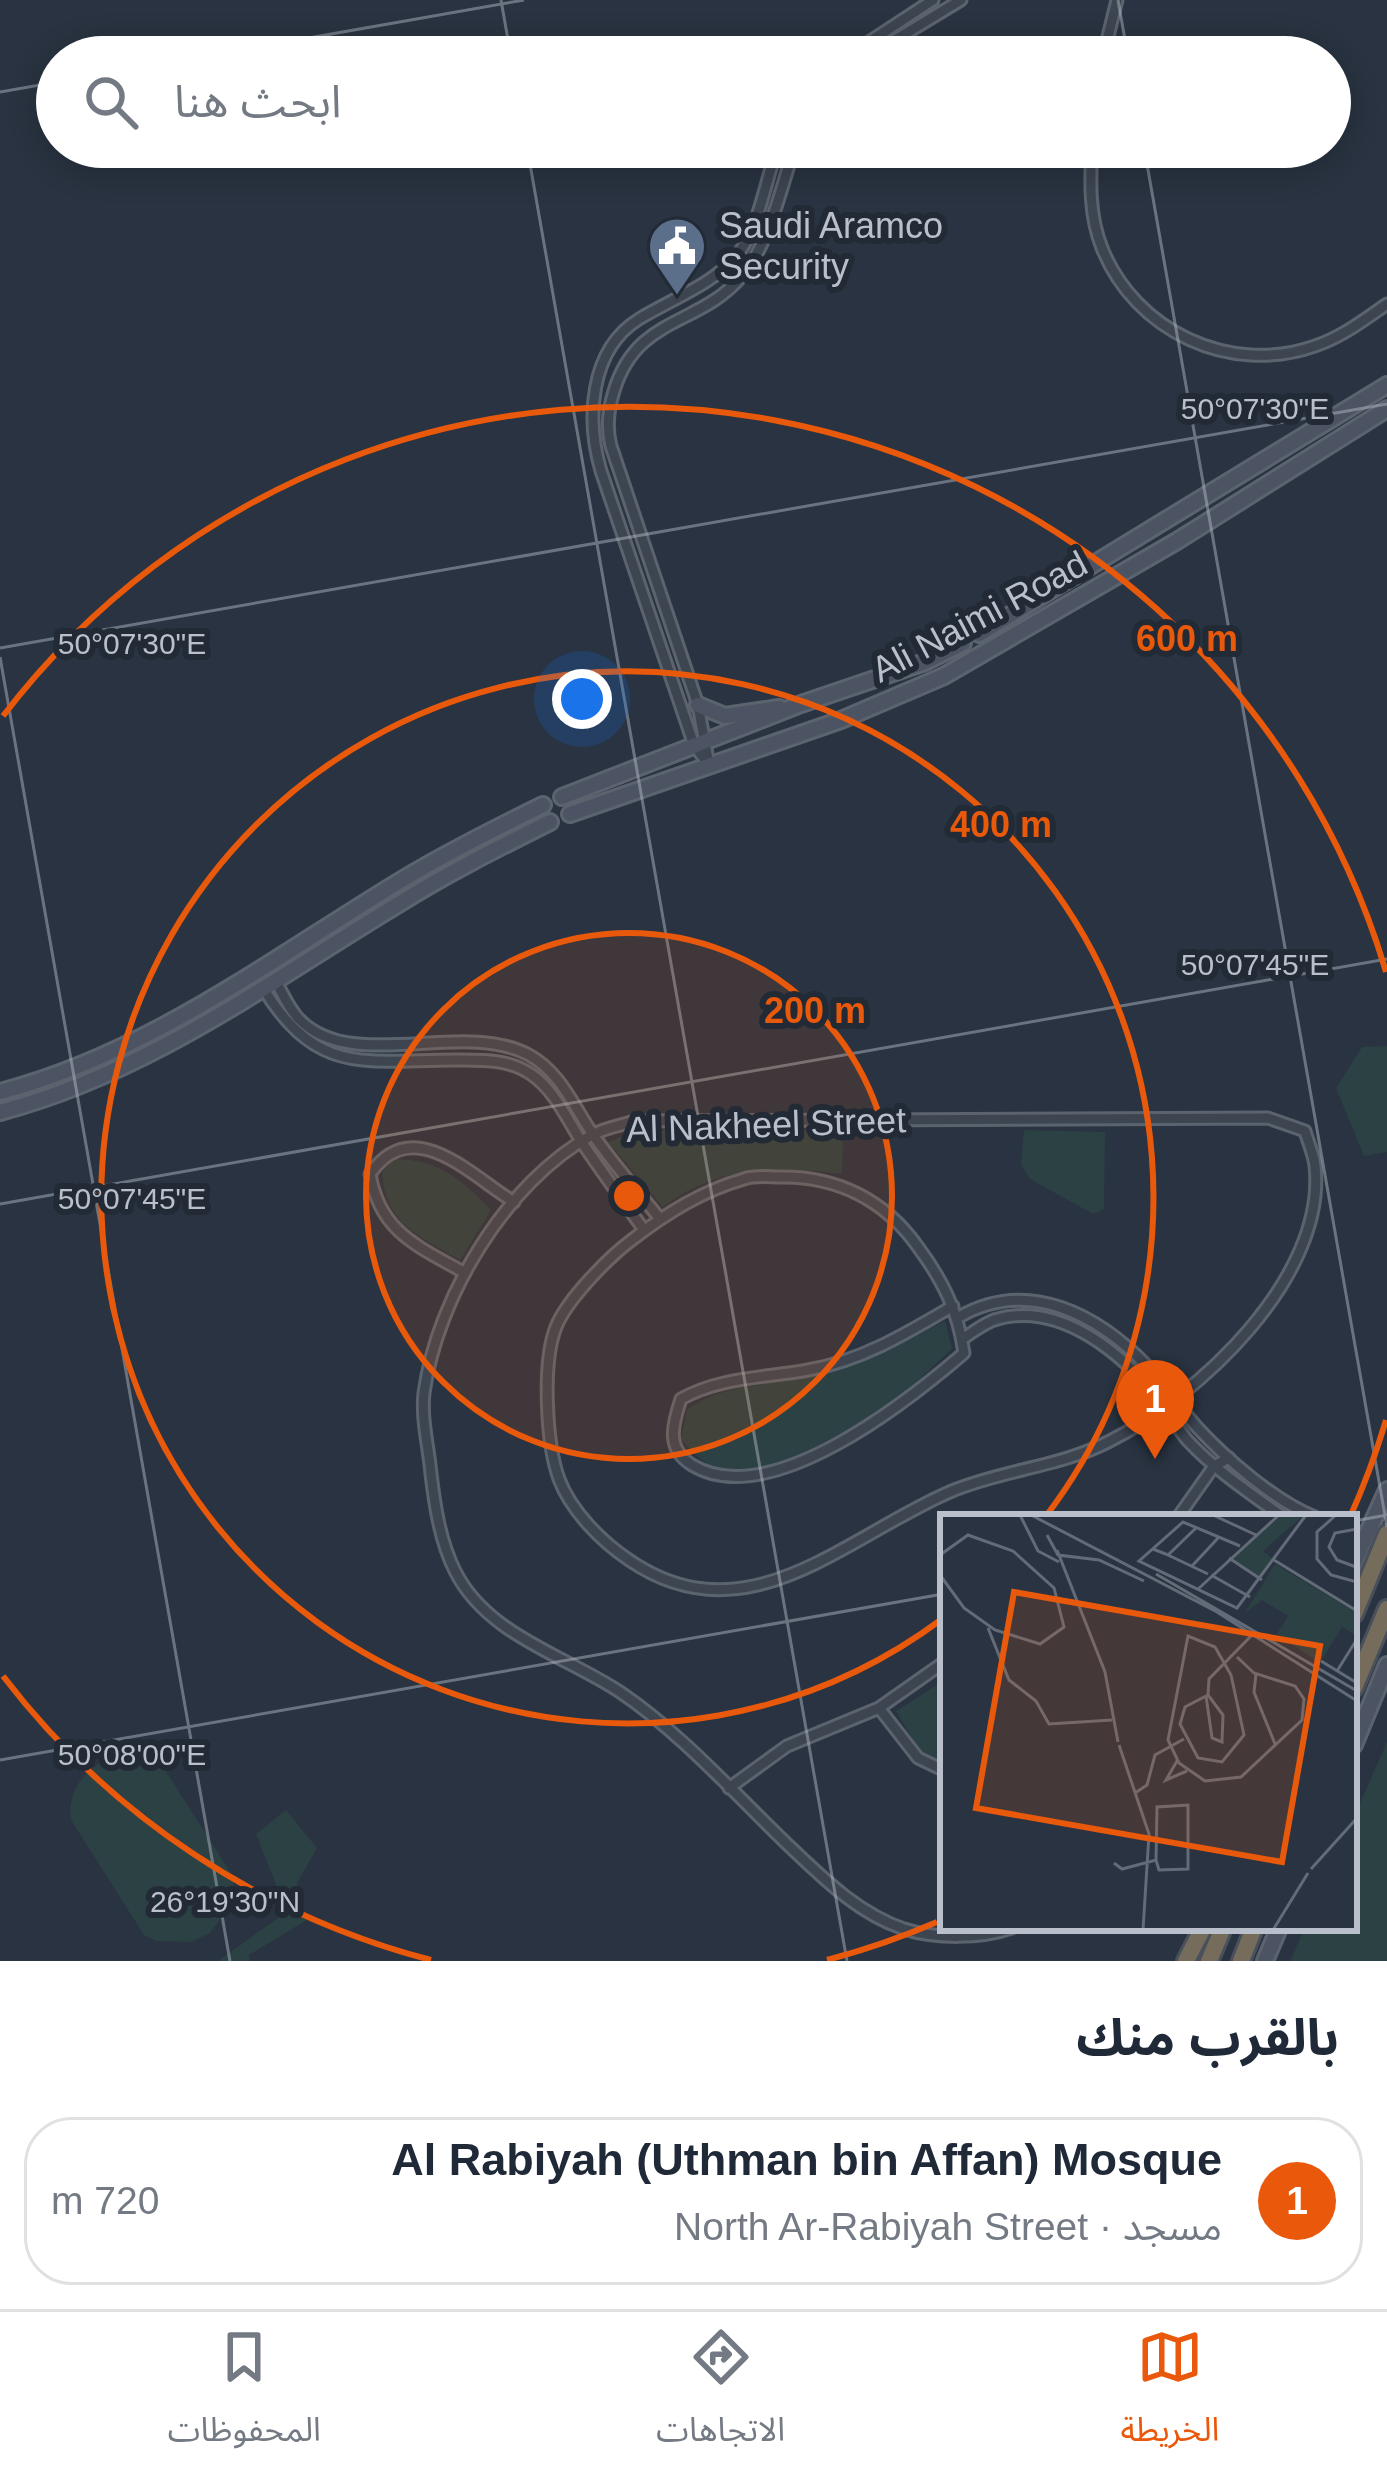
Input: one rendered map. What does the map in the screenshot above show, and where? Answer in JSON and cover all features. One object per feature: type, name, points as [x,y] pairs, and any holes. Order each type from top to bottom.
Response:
[{"type":"highway","points":[[1357,1599],[1371,1529]]},
{"type":"highway","points":[[1357,1681],[1387,1610]]},
{"type":"highway","points":[[1185,1961],[1199,1931]]},
{"type":"highway","points":[[1209,1961],[1222,1931]]},
{"type":"highway","points":[[1241,1961],[1253,1931]]},
{"type":"main road","name":"Ali Naimi Road","points":[[979,634],[1387,386]]},
{"type":"main road","name":"Ali Naimi Road","points":[[963,643],[925,662],[801,704],[569,794],[572,803],[576,811],[841,720],[944,676],[1178,541],[1387,409]]},
{"type":"main road","points":[[698,705],[717,715],[737,716],[801,704]]},
{"type":"main road","points":[[0,1092],[118,1050],[176,1021],[419,869],[543,805]]},
{"type":"main road","points":[[519,816],[532,820],[528,833]]},
{"type":"main road","points":[[0,1112],[88,1083],[151,1055],[425,888],[550,822]]},
{"type":"main road","points":[[1357,1556],[1387,1490]]},
{"type":"main road","points":[[1357,1738],[1387,1665]]},
{"type":"main road","points":[[1265,1961],[1278,1931]]},
{"type":"street","points":[[878,36],[933,0]]},
{"type":"street","points":[[902,36],[961,0]]},
{"type":"street","points":[[1108,36],[1116,0]]},
{"type":"street","points":[[709,765],[594,447],[592,410],[600,374],[614,345],[634,322],[711,278],[743,246],[771,168]]},
{"type":"street","points":[[701,743],[698,705],[609,437],[609,405],[619,374],[647,337],[725,292],[746,271],[760,249],[788,168]]},
{"type":"street","points":[[1092,168],[1092,205],[1105,255],[1133,299],[1176,333],[1224,352],[1274,355],[1334,339],[1387,304]]},
{"type":"street","points":[[711,278],[712,290],[725,292]]},
{"type":"street","points":[[634,322],[646,326],[647,337]]},
{"type":"street","points":[[258,970],[299,1019],[332,1040],[475,1041],[526,1054],[563,1086],[593,1134],[660,1219]]},
{"type":"street","points":[[269,985],[291,1029],[329,1054],[359,1059],[489,1060],[535,1076],[644,1231]]},
{"type":"street","name":"Al Nakheel Street","points":[[1004,1931],[947,1935],[905,1929],[840,1894],[667,1728],[620,1692],[488,1617],[455,1572],[436,1517],[423,1398],[435,1338],[465,1273],[514,1202],[593,1134],[635,1120],[1268,1118],[1305,1131],[1315,1167],[1310,1223],[1294,1262],[1267,1311],[1169,1402]]},
{"type":"street","points":[[465,1273],[390,1225],[375,1202],[370,1174],[383,1154],[396,1148],[417,1148],[442,1154],[514,1202]]},
{"type":"street","points":[[953,1306],[863,1355],[811,1370],[741,1378],[695,1391],[681,1400],[672,1440],[680,1457],[704,1472],[729,1479],[758,1476],[853,1434],[898,1407],[964,1353],[959,1317],[931,1265],[900,1221],[860,1193],[808,1177],[747,1177],[676,1207],[606,1259],[556,1326],[546,1401],[560,1480],[602,1541],[650,1574],[690,1589],[749,1588],[794,1576],[934,1499],[981,1479],[1056,1462],[1108,1442],[1169,1402]]},
{"type":"street","points":[[959,1317],[982,1304],[1024,1300],[1063,1306],[1107,1330],[1150,1368],[1185,1438],[1279,1514]]},
{"type":"street","points":[[962,1339],[1004,1318],[1035,1317],[1087,1334],[1229,1458],[1311,1514]]},
{"type":"street","points":[[1180,1514],[1214,1466],[1229,1458]]},
{"type":"street","points":[[729,1788],[787,1746],[879,1708],[940,1665]]},
{"type":"street","points":[[879,1708],[918,1758],[940,1769]]},
{"type":"green space","points":[[1387,1046],[1387,1152],[1364,1156],[1336,1088],[1362,1047]]},
{"type":"green space","points":[[641,1130],[843,1131],[842,1174],[771,1170],[726,1176],[663,1207],[608,1142]]},
{"type":"green space","points":[[1024,1130],[1105,1132],[1104,1209],[1093,1214],[1030,1179],[1021,1165]]},
{"type":"green space","points":[[394,1159],[449,1173],[491,1210],[460,1260],[397,1216],[382,1172]]},
{"type":"green space","points":[[945,1321],[952,1349],[887,1405],[818,1446],[767,1466],[725,1471],[706,1463],[681,1439],[687,1410],[702,1401],[735,1389],[839,1369]]},
{"type":"green space","points":[[940,1683],[940,1763],[919,1750],[896,1711]]},
{"type":"green space","points":[[1387,1742],[1387,1961],[1290,1961],[1304,1931],[1357,1931],[1357,1810]]},
{"type":"green space","points":[[127,1753],[160,1762],[234,1878],[231,1904],[210,1933],[191,1942],[156,1941],[144,1935],[71,1820],[73,1795],[85,1775]]},
{"type":"green space","points":[[286,1810],[317,1848],[297,1883],[307,1920],[249,1955],[250,1961],[218,1961],[278,1918],[281,1897],[256,1834]]},
{"type":"place","name":"Saudi Aramco Security","points":[[677,297]]},
{"type":"place","name":"Al Rabiyah (Uthman bin Affan) Mosque","points":[[1155,1459]]}]
